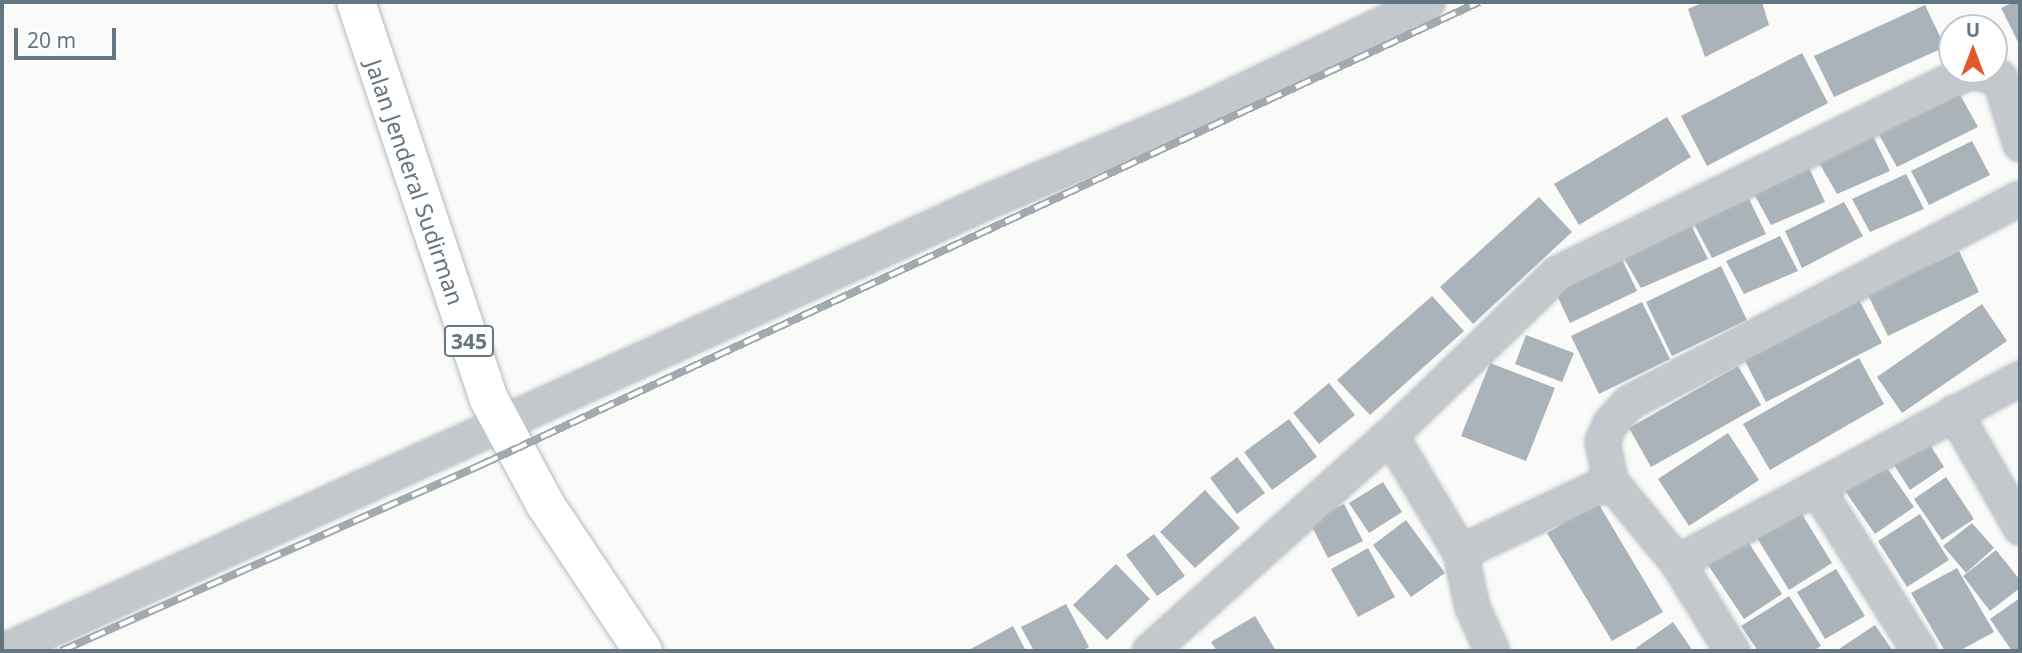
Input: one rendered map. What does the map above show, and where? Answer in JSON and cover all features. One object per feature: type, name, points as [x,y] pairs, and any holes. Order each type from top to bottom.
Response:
[{"type":"main road","name":"Jalan Jenderal Sudirman","points":[[356,2],[481,375],[545,504],[643,651]]},
{"type":"street","points":[[3,651],[990,200],[1204,109],[1427,2]]},
{"type":"street","points":[[1149,651],[1390,435],[1557,273],[1970,71],[1999,77],[2020,144]]},
{"type":"street","points":[[1732,651],[1677,562],[1610,481],[1602,441],[1610,423],[1629,402],[2020,198]]},
{"type":"street","points":[[1677,562],[2020,378]]},
{"type":"street","points":[[1954,412],[2020,527]]},
{"type":"street","points":[[1390,435],[1460,552],[1472,607],[1492,651]]},
{"type":"street","points":[[1460,552],[1610,481]]},
{"type":"street","points":[[1817,489],[1919,651]]},
{"type":"building","points":[[1704,2],[1762,2],[1769,25],[1705,57],[1688,9]]},
{"type":"building","points":[[2020,2],[2020,46],[2008,22],[2008,14],[2004,14],[2001,8]]},
{"type":"building","points":[[1925,5],[1938,32],[1938,50],[1834,97],[1814,56]]},
{"type":"building","points":[[1802,53],[1828,103],[1707,166],[1681,116]]},
{"type":"building","points":[[1959,93],[1978,127],[1897,167],[1878,133]]},
{"type":"building","points":[[1667,117],[1691,157],[1579,225],[1554,184]]},
{"type":"building","points":[[1873,136],[1890,171],[1837,194],[1818,161]]},
{"type":"building","points":[[1972,141],[1990,175],[1929,205],[1911,171]]},
{"type":"building","points":[[1808,166],[1825,202],[1771,225],[1753,192]]},
{"type":"building","points":[[1906,174],[1924,209],[1870,232],[1852,199]]},
{"type":"building","points":[[1539,197],[1572,232],[1473,324],[1440,287]]},
{"type":"building","points":[[1749,199],[1766,234],[1712,258],[1694,224]]},
{"type":"building","points":[[1844,202],[1863,236],[1802,268],[1785,231]]},
{"type":"building","points":[[1690,223],[1708,259],[1641,288],[1622,255]]},
{"type":"building","points":[[1780,236],[1798,271],[1744,294],[1726,261]]},
{"type":"building","points":[[1959,251],[1979,292],[1888,336],[1868,295]]},
{"type":"building","points":[[1620,255],[1637,291],[1570,323],[1553,287]]},
{"type":"building","points":[[1721,266],[1747,320],[1672,356],[1646,302]]},
{"type":"building","points":[[1432,296],[1464,331],[1370,415],[1337,380]]},
{"type":"building","points":[[1859,300],[1882,343],[1766,402],[1744,359]]},
{"type":"building","points":[[1642,302],[1670,359],[1599,394],[1571,336]]},
{"type":"building","points":[[1982,304],[2007,341],[1902,413],[1877,377]]},
{"type":"building","points":[[1526,335],[1574,353],[1562,382],[1515,364]]},
{"type":"building","points":[[1859,358],[1884,404],[1770,470],[1743,424]]},
{"type":"building","points":[[1490,363],[1555,388],[1526,461],[1461,436]]},
{"type":"building","points":[[1738,366],[1761,405],[1651,467],[1629,428]]},
{"type":"building","points":[[1329,383],[1355,415],[1319,444],[1293,413]]},
{"type":"building","points":[[1289,419],[1317,457],[1272,490],[1244,452]]},
{"type":"building","points":[[1922,432],[1944,467],[1910,490],[1887,454]]},
{"type":"building","points":[[1728,433],[1759,480],[1689,526],[1658,479]]},
{"type":"building","points":[[1237,457],[1265,493],[1237,514],[1210,478]]},
{"type":"building","points":[[1880,458],[1914,507],[1875,534],[1841,485]]},
{"type":"building","points":[[1946,477],[1974,519],[1942,540],[1914,499]]},
{"type":"building","points":[[1383,482],[1402,512],[1369,533],[1349,503]]},
{"type":"building","points":[[1205,490],[1240,528],[1195,568],[1160,532]]},
{"type":"building","points":[[1598,503],[1663,612],[1612,641],[1547,533]]},
{"type":"building","points":[[1344,504],[1363,541],[1328,558],[1309,521]]},
{"type":"building","points":[[1797,506],[1832,563],[1789,590],[1754,533]]},
{"type":"building","points":[[1920,514],[1949,560],[1907,587],[1878,541]]},
{"type":"building","points":[[1406,520],[1445,573],[1411,597],[1373,545]]},
{"type":"building","points":[[1972,523],[1994,548],[1966,573],[1943,546]]},
{"type":"building","points":[[1154,534],[1185,576],[1157,596],[1126,555]]},
{"type":"building","points":[[1745,537],[1782,594],[1744,619],[1706,562]]},
{"type":"building","points":[[1368,548],[1395,597],[1358,617],[1331,569]]},
{"type":"building","points":[[1996,550],[2020,580],[2020,588],[1990,611],[1963,576]]},
{"type":"building","points":[[1116,564],[1150,599],[1107,640],[1073,605]]},
{"type":"building","points":[[1957,568],[1994,632],[1959,651],[1945,651],[1911,593]]},
{"type":"building","points":[[1836,569],[1865,616],[1825,639],[1797,592]]},
{"type":"building","points":[[1789,596],[1821,646],[1813,651],[1758,651],[1741,626]]},
{"type":"building","points":[[2020,598],[2020,649],[2012,651],[1990,619]]},
{"type":"building","points":[[1066,604],[1089,647],[1082,651],[1034,651],[1021,627]]},
{"type":"building","points":[[1255,616],[1276,651],[1217,651],[1211,642]]},
{"type":"building","points":[[1673,622],[1693,651],[1638,651],[1636,648]]},
{"type":"building","points":[[1875,625],[1893,651],[1836,651]]},
{"type":"building","points":[[1013,626],[1026,651],[967,651]]},
{"type":"railway","points":[[61,651],[483,464],[1479,2]]}]
